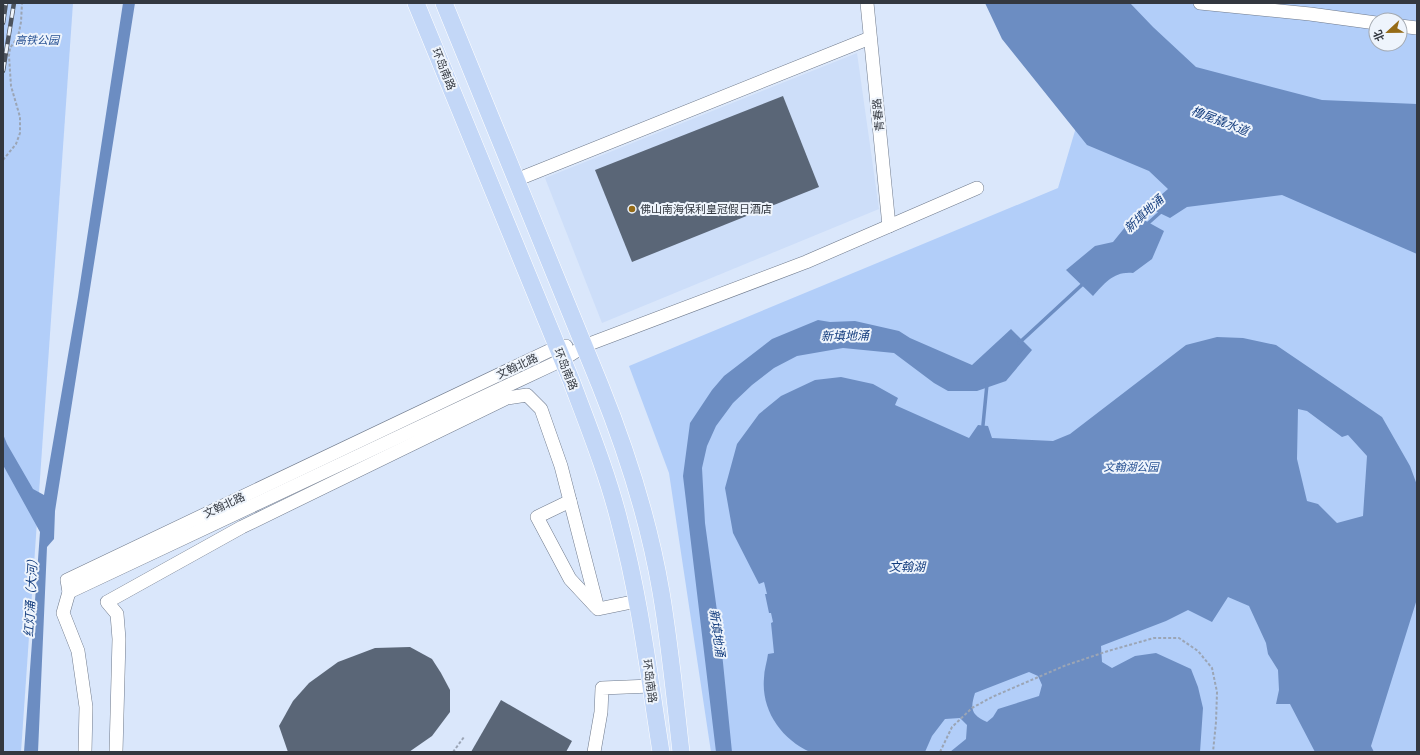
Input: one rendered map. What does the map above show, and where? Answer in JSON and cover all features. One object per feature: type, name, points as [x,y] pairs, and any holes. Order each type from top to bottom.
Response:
[{"type":"main road","name":"环岛南路","points":[[416,3],[560,354],[589,427],[609,486],[620,523],[637,601],[661,752]]},
{"type":"main road","name":"环岛南路","points":[[444,3],[615,423],[640,500],[650,536],[666,625],[682,752]]},
{"type":"street","name":"青春路","points":[[867,3],[889,226]]},
{"type":"street","points":[[1200,3],[1310,14],[1368,22]]},
{"type":"street","points":[[516,180],[870,38]]},
{"type":"street","name":"文翰北路","points":[[85,752],[86,706],[78,651],[63,612],[68,586],[560,354],[806,262],[977,188]]},
{"type":"street","points":[[116,752],[119,639],[117,614],[108,602],[228,534],[507,398],[527,395],[541,409],[561,466],[598,609]]},
{"type":"street","points":[[570,501],[537,517],[570,579],[598,609]]},
{"type":"street","points":[[598,609],[637,601]]},
{"type":"street","points":[[594,752],[601,712],[602,688],[651,686]]},
{"type":"path","points":[[3,160],[16,144],[20,133],[20,117],[11,86],[9,56],[10,48],[18,37],[21,22],[22,3]]},
{"type":"path","points":[[940,752],[952,727],[972,708],[992,697],[1064,666],[1108,651],[1154,638],[1179,638],[1198,651],[1212,668],[1217,692],[1216,722],[1212,747],[1213,752]]},
{"type":"path","points":[[453,752],[464,737]]},
{"type":"shaded area","name":"佛山南海保利皇冠假日酒店","points":[[857,53],[879,209],[602,323],[545,178]]},
{"type":"green space","name":"高铁公园","points":[[3,3],[73,3],[21,752],[3,752]]},
{"type":"green space","name":"文翰湖公园","points":[[1113,3],[1417,3],[1417,752],[711,752],[669,473],[629,366],[1058,188]]},
{"type":"water","points":[[123,3],[135,3],[55,511],[54,539],[47,547],[38,752],[24,752],[40,532],[3,465],[3,434],[7,444],[33,489],[44,495],[78,297]]},
{"type":"water","name":"橹尾撬水道","points":[[985,3],[1130,3],[1153,27],[1196,67],[1322,100],[1417,104],[1417,254],[1282,195],[1187,207],[1170,218],[1147,207],[1168,189],[1149,171],[1087,145],[1002,39]]},
{"type":"water","points":[[1135,215],[1164,231],[1152,259],[1133,273],[1120,274],[1110,279],[1093,296],[1066,270],[1095,246],[1113,242]]},
{"type":"water","points":[[818,320],[830,322],[855,321],[899,331],[910,338],[972,365],[1011,329],[1032,350],[1006,381],[977,391],[948,391],[934,383],[894,353],[843,348],[797,356],[774,368],[752,385],[733,403],[716,426],[707,446],[702,468],[705,523],[720,633],[732,752],[716,752],[683,476],[690,423],[712,390],[724,376],[772,339]]},
{"type":"water","name":"文翰湖","points":[[1217,337],[1243,338],[1276,345],[1382,417],[1410,466],[1417,485],[1417,599],[1371,746],[1374,752],[1315,752],[1290,704],[1276,704],[1279,690],[1278,670],[1268,654],[1266,643],[1249,606],[1228,597],[1212,622],[1188,610],[1166,621],[1101,646],[1102,662],[1112,668],[1135,656],[1156,653],[1191,669],[1198,687],[1203,708],[1200,752],[950,752],[966,739],[967,725],[960,718],[945,719],[932,736],[925,752],[810,752],[790,739],[782,731],[770,712],[764,690],[764,675],[768,654],[774,653],[771,623],[773,622],[771,613],[769,613],[765,594],[767,594],[764,582],[759,584],[733,533],[725,488],[737,444],[759,414],[781,396],[815,380],[841,377],[873,384],[898,398],[895,405],[969,438],[978,425],[988,426],[992,438],[1053,441],[1070,434],[1186,345]],"holes":[[[1298,409],[1307,411],[1342,437],[1348,435],[1367,456],[1363,516],[1337,523],[1318,504],[1307,501],[1297,459]],[[1029,672],[1038,676],[1042,685],[1039,696],[998,709],[993,717],[987,722],[975,714],[972,707],[975,693]]]},
{"type":"building","points":[[783,96],[819,187],[632,262],[595,170]]},
{"type":"building","points":[[410,647],[432,659],[450,690],[450,712],[432,736],[409,752],[288,752],[279,726],[293,701],[309,683],[338,662],[375,648]]},
{"type":"building","points":[[501,700],[572,741],[566,752],[471,752]]},
{"type":"waterway","name":"新填地涌","points":[[1145,226],[1163,210]]},
{"type":"waterway","name":"新填地涌","points":[[1019,343],[1085,282]]},
{"type":"waterway","points":[[983,425],[987,384]]},
{"type":"railway","points":[[3,23],[6,3]]},
{"type":"railway","points":[[3,71],[14,3]]},
{"type":"place","name":"佛山南海保利皇冠假日酒店","points":[[632,209]]},
{"type":"water label","name":"红灯涌（大河）","points":[[31,595]]}]
